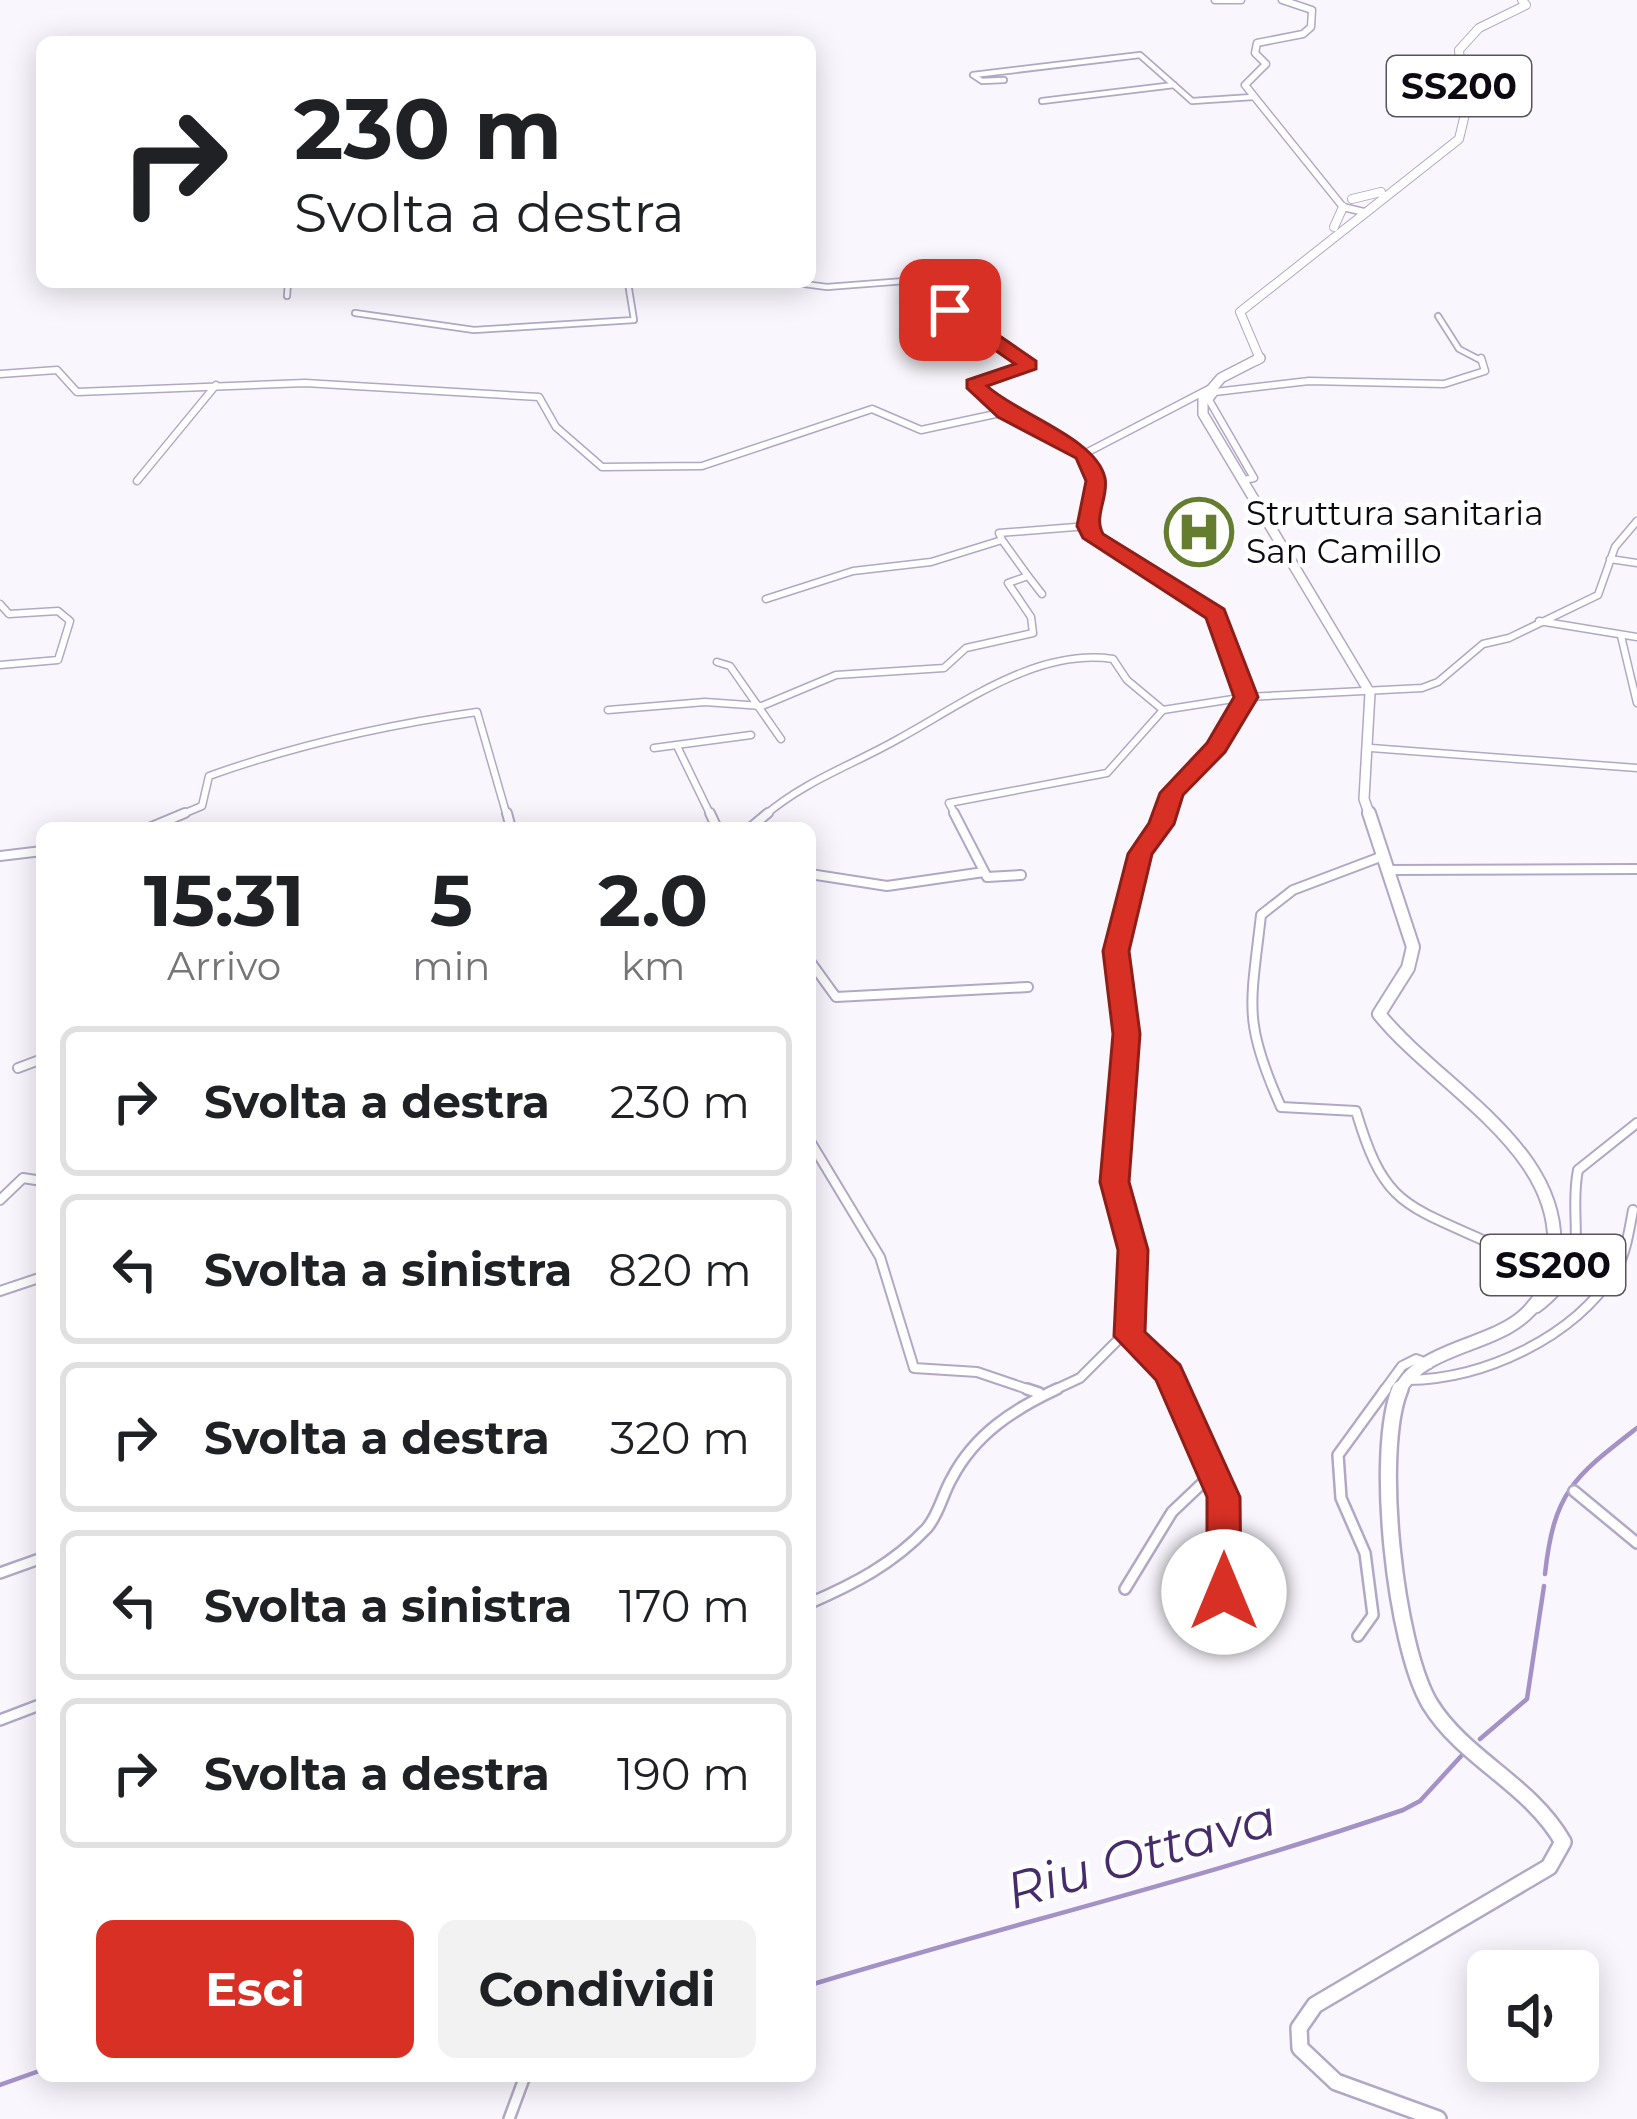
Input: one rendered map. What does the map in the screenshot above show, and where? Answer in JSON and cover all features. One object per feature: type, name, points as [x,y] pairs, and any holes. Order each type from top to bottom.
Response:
[{"type":"main road","name":"SS200","points":[[1407,1380],[1531,1312],[1552,1276],[1557,1228],[1551,1203],[1471,1103],[1379,1014],[1383,1002],[1411,969],[1413,947],[1364,799],[1371,748],[1368,693],[1203,414],[1209,388],[1260,359],[1261,350],[1240,312],[1317,246],[1452,147],[1465,130],[1467,110],[1455,64],[1467,36],[1516,12],[1526,5],[1522,0]]},
{"type":"main road","points":[[1352,199],[1370,198],[1403,181]]},
{"type":"main road","points":[[1317,246],[1342,217],[1343,207]]},
{"type":"main road","points":[[1407,1380],[1386,1430],[1388,1497],[1413,1658],[1424,1694],[1544,1813],[1562,1842],[1558,1856],[1541,1872],[1315,2005],[1301,2018],[1298,2032],[1310,2062],[1346,2089],[1438,2119]]},
{"type":"street","points":[[1215,0],[1241,0]]},
{"type":"street","points":[[1282,0],[1309,7],[1313,20],[1303,34],[1257,43],[1256,52],[1266,64],[1245,81],[1343,207],[1364,212]]},
{"type":"street","points":[[1004,80],[982,81],[974,75],[1140,55],[1196,102],[1253,97]]},
{"type":"street","points":[[1042,101],[1176,85]]},
{"type":"street","points":[[1328,185],[1364,212]]},
{"type":"street","points":[[816,286],[904,281],[1030,365],[974,384],[1005,412],[1084,454],[1096,481],[1088,526],[1106,549],[1191,594],[1216,614],[1246,697]]},
{"type":"street","points":[[286,296],[287,288]]},
{"type":"street","points":[[355,313],[474,330],[634,320],[629,288]]},
{"type":"street","points":[[1244,480],[1254,478],[1209,400],[1215,392],[1254,383],[1370,381],[1393,386],[1474,380],[1485,371],[1480,356],[1459,349],[1438,316]]},
{"type":"street","points":[[0,374],[57,370],[76,392],[305,383],[538,397],[556,427],[602,467],[703,466],[872,409],[921,430],[1005,412]]},
{"type":"street","points":[[137,482],[217,384]]},
{"type":"street","points":[[1084,454],[1209,388]]},
{"type":"street","points":[[1368,693],[1379,695],[1438,682],[1483,644],[1598,596],[1610,559],[1637,521]]},
{"type":"street","points":[[1042,594],[999,533],[1088,526]]},
{"type":"street","points":[[766,599],[853,571],[901,561],[931,562],[1002,540]]},
{"type":"street","points":[[1610,559],[1637,563]]},
{"type":"street","points":[[608,710],[705,703],[754,706],[784,700],[836,675],[944,668],[965,648],[1033,633],[1031,617],[1008,583],[1028,576]]},
{"type":"street","points":[[0,604],[9,614],[58,611],[70,621],[58,660],[0,665]]},
{"type":"street","points":[[1539,621],[1637,637]]},
{"type":"street","points":[[1622,637],[1637,704]]},
{"type":"street","points":[[763,822],[798,787],[899,739],[964,697],[1086,655],[1113,658],[1127,680],[1163,710]]},
{"type":"street","points":[[717,662],[730,666],[781,739]]},
{"type":"street","points":[[1021,875],[992,878],[984,872],[949,803],[1107,773],[1163,710],[1246,697],[1394,691]]},
{"type":"street","points":[[1224,1592],[1223,1497],[1169,1373],[1130,1336],[1133,1250],[1115,1182],[1126,1034],[1116,951],[1140,854],[1161,824],[1172,793],[1216,747],[1246,697]]},
{"type":"street","points":[[163,822],[202,806],[209,776],[265,755],[416,720],[477,712],[509,822]]},
{"type":"street","points":[[653,748],[751,735]]},
{"type":"street","points":[[677,746],[675,752],[714,822]]},
{"type":"street","points":[[1371,748],[1637,768]]},
{"type":"street","points":[[0,856],[36,851]]},
{"type":"street","points":[[1485,1241],[1390,1197],[1368,1155],[1356,1111],[1281,1107],[1247,1000],[1256,978],[1261,915],[1293,890],[1385,863],[1637,869]]},
{"type":"street","points":[[816,875],[886,886],[984,872]]},
{"type":"street","points":[[816,971],[836,997],[1028,987]]},
{"type":"street","points":[[18,1068],[36,1061]]},
{"type":"street","points":[[1531,1312],[1555,1298],[1570,1261],[1581,1220],[1578,1170],[1637,1123]]},
{"type":"street","points":[[816,1151],[880,1257],[914,1368],[977,1372],[1040,1393]]},
{"type":"street","points":[[0,1200],[23,1178],[36,1180]]},
{"type":"street","points":[[1407,1380],[1423,1382],[1504,1360],[1568,1322],[1617,1268],[1633,1210]]},
{"type":"street","points":[[0,1291],[36,1279]]},
{"type":"street","points":[[816,1600],[869,1576],[931,1524],[954,1473],[1007,1412],[1080,1378],[1113,1341],[1130,1336]]},
{"type":"street","points":[[1358,1636],[1373,1615],[1365,1552],[1341,1498],[1338,1455],[1402,1366],[1416,1358],[1430,1364]]},
{"type":"street","points":[[1125,1589],[1156,1531],[1184,1495],[1212,1474]]},
{"type":"street","points":[[1574,1491],[1637,1543]]},
{"type":"street","points":[[0,1574],[36,1560]]},
{"type":"street","points":[[0,1720],[36,1706]]},
{"type":"street","points":[[508,2119],[523,2082]]},
{"type":"waterway","points":[[1545,1574],[1554,1523],[1571,1488],[1637,1428]]},
{"type":"waterway","name":"Riu Ottava","points":[[1480,1739],[1527,1699],[1544,1586]]},
{"type":"waterway","name":"Riu Ottava","points":[[816,1983],[1403,1810],[1420,1801],[1463,1754]]},
{"type":"waterway","name":"Riu Ottava","points":[[0,2085],[36,2072]]},
{"type":"place","name":"Struttura sanitaria San Camillo","points":[[1199,532]]},
{"type":"route","points":[[950,310],[1030,365],[1029,369],[983,377],[974,384],[1005,412],[1084,454],[1096,481],[1088,526],[1094,538],[1191,594],[1216,614],[1246,697],[1216,747],[1172,793],[1161,824],[1140,854],[1116,951],[1126,1034],[1115,1182],[1133,1250],[1136,1283],[1130,1336],[1169,1373],[1189,1409],[1223,1497],[1224,1592]]}]
